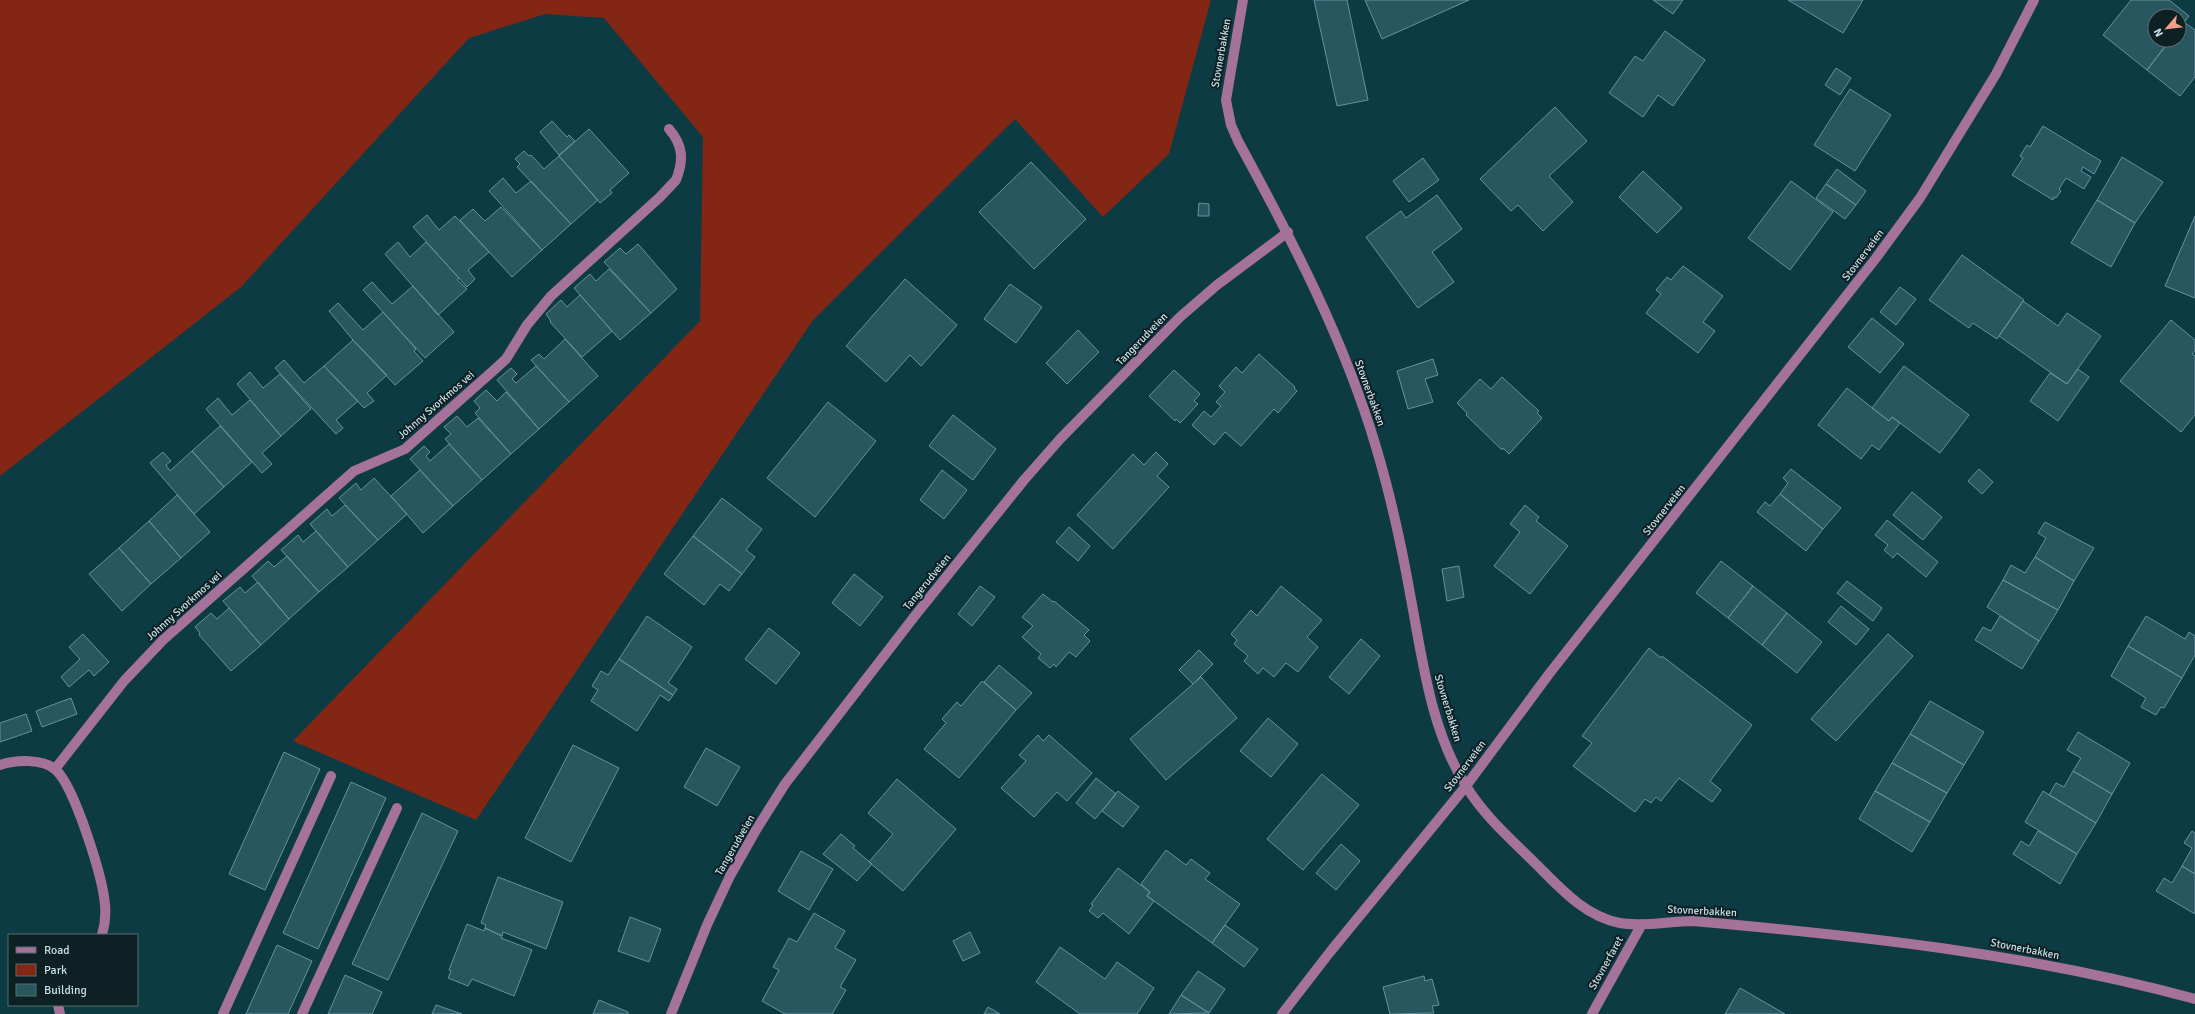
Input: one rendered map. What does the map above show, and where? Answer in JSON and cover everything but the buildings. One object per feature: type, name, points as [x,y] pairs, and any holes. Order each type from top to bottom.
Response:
[{"type":"street","name":"Stovnerbakken","points":[[1243,0],[1226,100],[1231,125],[1238,141],[1288,232],[1342,351],[1376,447],[1402,549],[1427,687],[1444,740],[1466,786],[1485,813],[1576,902],[1599,916],[1620,923],[1642,924],[1667,921],[1693,921],[1898,941],[2039,963],[2195,999]]},
{"type":"street","name":"Stovnerveien","points":[[1282,1014],[1330,952],[1466,786],[1549,674],[1824,326],[1915,204],[1996,74],[2034,0]]},
{"type":"street","name":"Johnny Svorkmos vei","points":[[55,769],[124,681],[164,640],[354,471],[405,449],[506,359],[527,325],[547,301],[660,197],[676,180],[681,167],[681,151],[679,142],[669,129]]},
{"type":"street","name":"Tangerudveien","points":[[671,1014],[707,925],[730,876],[756,830],[799,765],[914,616],[1024,480],[1061,438],[1180,317],[1217,285],[1288,232]]},
{"type":"street","points":[[0,765],[23,761],[39,763],[55,769],[64,779],[78,806],[99,878],[105,903],[105,922],[102,934]]},
{"type":"street","points":[[222,1014],[331,776]]},
{"type":"street","points":[[302,1014],[397,808]]},
{"type":"street","name":"Stovnerfaret","points":[[1592,1014],[1642,924]]},
{"type":"green space","points":[[0,0],[1211,0],[1169,154],[1103,217],[1015,119],[813,320],[476,820],[293,741],[700,321],[703,137],[604,18],[545,14],[469,38],[241,287],[0,476]]}]
